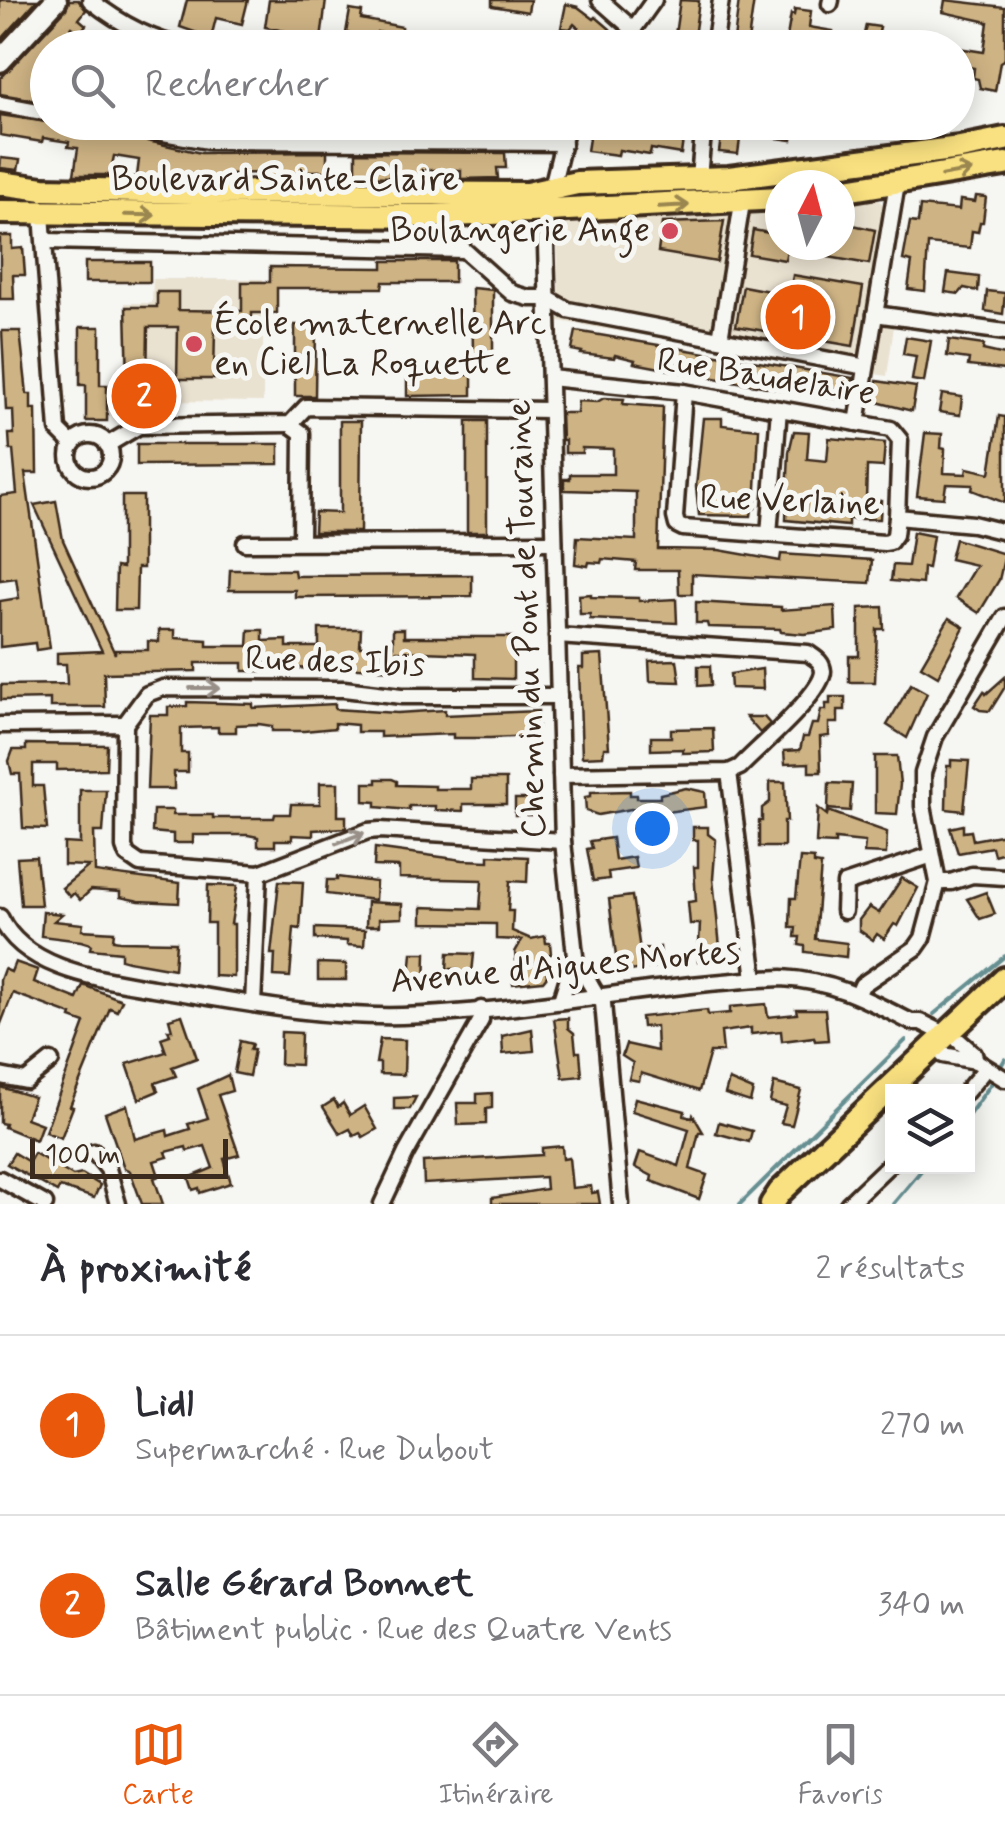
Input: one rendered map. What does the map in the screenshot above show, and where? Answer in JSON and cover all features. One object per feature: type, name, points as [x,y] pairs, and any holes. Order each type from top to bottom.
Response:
[{"type":"main road","points":[[0,60],[56,0]]},
{"type":"main road","name":"Boulevard Sainte-Claire","points":[[0,212],[435,216],[533,206],[552,188],[577,183],[699,178],[944,150],[1005,139]]},
{"type":"main road","points":[[855,189],[1005,164]]},
{"type":"main road","name":"Boulevard Sainte-Claire","points":[[0,183],[43,189],[533,206],[765,200]]},
{"type":"main road","points":[[42,214],[43,189]]},
{"type":"main road","points":[[911,1084],[1005,979]]},
{"type":"main road","points":[[774,1204],[944,1044],[1005,996]]},
{"type":"main road","points":[[774,1204],[788,1198],[885,1109]]},
{"type":"street","points":[[90,0],[113,19],[137,30]]},
{"type":"street","points":[[600,0],[634,30],[654,0]]},
{"type":"street","points":[[717,30],[721,0]]},
{"type":"street","points":[[0,104],[30,110]]},
{"type":"street","points":[[197,140],[564,143]]},
{"type":"street","points":[[552,188],[565,140]]},
{"type":"street","points":[[699,178],[702,140]]},
{"type":"street","points":[[857,422],[897,184]]},
{"type":"street","points":[[720,339],[742,203]]},
{"type":"street","name":"Chemin du Pont de Touraine","points":[[533,206],[547,298],[563,841],[576,965],[597,996]]},
{"type":"street","points":[[42,214],[58,430],[72,444]]},
{"type":"street","points":[[46,242],[464,250],[512,293],[547,298],[568,310],[866,366]]},
{"type":"street","points":[[875,314],[1005,332]]},
{"type":"street","name":"Rue Baudelaire","points":[[550,378],[684,392],[891,429],[900,440],[896,517]]},
{"type":"street","name":"Rue Verlaine","points":[[684,392],[675,517],[678,524],[884,543],[895,535],[896,517]]},
{"type":"street","points":[[290,424],[306,407],[550,410]]},
{"type":"street","points":[[769,534],[779,409]]},
{"type":"street","points":[[107,444],[139,426],[290,424],[302,433],[301,542]]},
{"type":"street","points":[[87,435],[98,437],[107,444],[107,468],[98,475],[87,476],[72,467],[72,444],[87,435]]},
{"type":"street","points":[[896,517],[974,524],[1005,532]]},
{"type":"street","points":[[245,543],[554,542]]},
{"type":"street","points":[[858,994],[862,985],[916,948],[923,938],[938,882],[923,806],[923,774],[935,738],[1003,625]]},
{"type":"street","points":[[557,636],[808,653],[820,662],[822,676],[814,691],[740,767],[728,772],[561,775]]},
{"type":"street","name":"Rue des Ibis","points":[[125,724],[146,694],[163,688],[344,688],[402,696],[559,696]]},
{"type":"street","points":[[0,725],[125,724],[124,847],[127,855],[140,864],[259,874],[380,830],[563,841]]},
{"type":"street","points":[[728,772],[755,979]]},
{"type":"street","points":[[844,911],[845,884],[932,855]]},
{"type":"street","points":[[254,1004],[259,874]]},
{"type":"street","points":[[938,882],[972,875],[1005,877]]},
{"type":"street","name":"Avenue d'Aigues Mortes","points":[[2,929],[30,952],[74,971],[291,1010],[375,1016],[755,979],[806,980],[858,994],[911,1022],[921,1022],[944,1044],[981,1065]]},
{"type":"street","name":"Chemin du Pont de Touraine","points":[[561,1000],[570,971],[576,965]]},
{"type":"street","points":[[597,996],[603,1003],[621,1204]]},
{"type":"street","points":[[382,1204],[481,1020],[481,1008]]},
{"type":"street","points":[[944,1044],[974,1054],[981,1065],[1005,1079]]},
{"type":"street","points":[[0,1076],[26,1082],[51,1062]]},
{"type":"street","points":[[970,1084],[981,1065]]},
{"type":"street","points":[[94,1152],[108,1169],[118,1204]]},
{"type":"street","points":[[848,1204],[885,1169]]},
{"type":"street","points":[[0,1179],[45,1204]]},
{"type":"shaded area","points":[[874,196],[884,205],[866,320],[894,326],[887,376],[559,321],[557,222],[727,216],[765,210],[765,260],[855,260],[855,198]]},
{"type":"shaded area","name":"École maternelle Arc en Ciel La Roquette","points":[[153,279],[263,279],[263,402],[162,401],[161,384],[125,384],[125,303],[152,303]]},
{"type":"building","points":[[0,0],[37,0],[0,41]]},
{"type":"building","points":[[69,0],[78,0],[86,10],[79,19],[86,25],[82,30],[46,30],[66,9]]},
{"type":"building","points":[[187,0],[248,0],[242,24],[216,18],[213,30],[180,27]]},
{"type":"building","points":[[269,0],[326,0],[322,30],[265,27]]},
{"type":"building","points":[[492,0],[530,0],[528,12],[492,6]]},
{"type":"building","points":[[680,0],[699,1],[695,30],[676,30]]},
{"type":"building","points":[[739,0],[754,0],[750,30],[735,30]]},
{"type":"building","points":[[945,0],[1005,7],[1005,59],[1000,62],[995,91],[980,88],[975,78],[975,51],[984,52],[988,22],[943,12]]},
{"type":"building","points":[[566,4],[596,17],[610,29],[581,30],[574,24],[570,29],[561,28]]},
{"type":"building","points":[[795,9],[811,11],[809,27],[827,30],[788,30],[791,14]]},
{"type":"building","points":[[350,10],[362,12],[361,19],[402,27],[401,30],[347,30]]},
{"type":"building","points":[[30,47],[30,99],[0,94],[0,79]]},
{"type":"building","points":[[0,115],[30,119],[30,140],[0,135]]},
{"type":"building","points":[[56,140],[143,140],[201,153],[327,152],[327,171],[302,171],[302,175],[277,178],[261,177],[261,173],[222,177],[137,176],[139,160],[114,156],[110,175],[74,175],[78,148],[68,147],[69,142]]},
{"type":"building","points":[[589,140],[683,140],[681,154],[651,149],[650,155],[619,150],[618,155],[587,151]]},
{"type":"building","points":[[721,140],[740,140],[738,154],[719,152]]},
{"type":"building","points":[[356,152],[505,153],[506,168],[497,168],[498,178],[461,179],[461,170],[426,170],[427,178],[356,176]]},
{"type":"building","points":[[1,158],[20,160],[18,170],[0,168]]},
{"type":"building","points":[[976,196],[986,197],[983,222],[978,232],[972,231],[970,248],[928,244],[925,291],[908,289],[912,262],[903,260],[910,222],[918,223],[920,206],[959,210],[960,200],[975,202]]},
{"type":"building","points":[[724,221],[717,262],[658,252],[662,223]]},
{"type":"building","points":[[855,225],[875,230],[869,264],[846,260],[855,260]]},
{"type":"building","points":[[753,230],[765,232],[765,257],[749,254]]},
{"type":"building","points":[[0,236],[12,236],[12,249],[23,248],[25,275],[13,275],[14,299],[0,299]]},
{"type":"building","points":[[383,261],[454,261],[454,282],[383,282],[382,288],[277,288],[277,313],[252,313],[252,328],[215,327],[214,379],[177,379],[178,327],[148,327],[147,384],[155,383],[160,389],[160,410],[155,415],[129,415],[126,307],[157,307],[157,292],[178,292],[178,310],[242,311],[242,282],[270,282],[270,267],[383,268]]},
{"type":"building","points":[[85,262],[150,262],[150,282],[85,282]]},
{"type":"building","points":[[948,273],[979,277],[978,291],[964,288],[959,294],[945,292]]},
{"type":"building","points":[[793,275],[863,287],[853,346],[736,326],[743,286],[790,295]]},
{"type":"building","points":[[472,288],[493,290],[493,353],[473,353]]},
{"type":"building","points":[[987,291],[1005,293],[1003,314],[985,311]]},
{"type":"building","points":[[295,325],[316,325],[315,396],[295,396]]},
{"type":"building","points":[[80,327],[100,327],[100,385],[107,385],[107,421],[86,421],[86,385],[80,385]]},
{"type":"building","points":[[2,331],[20,331],[27,394],[31,394],[31,409],[36,409],[37,473],[25,473],[50,648],[36,650],[35,643],[0,647],[0,601],[19,598],[16,578],[0,580],[0,496],[17,494],[9,434],[14,434],[13,410],[6,410]]},
{"type":"building","points":[[576,331],[853,378],[850,397],[839,395],[838,399],[697,375],[634,363],[635,360],[615,355],[614,358],[581,354],[572,350]]},
{"type":"building","points":[[906,337],[931,341],[924,382],[912,380],[916,356],[903,354]]},
{"type":"building","points":[[949,340],[984,345],[983,350],[1005,355],[1005,370],[968,366],[969,359],[947,356]]},
{"type":"building","points":[[407,375],[472,375],[472,395],[407,396]]},
{"type":"building","points":[[877,381],[916,387],[912,411],[873,401]]},
{"type":"building","points":[[942,394],[962,397],[960,415],[939,412]]},
{"type":"building","points":[[604,398],[624,399],[623,404],[663,407],[658,549],[719,550],[780,561],[781,554],[872,560],[870,583],[692,574],[692,594],[679,594],[678,570],[635,570],[636,562],[602,559],[601,563],[589,562],[588,566],[575,564],[577,537],[636,540],[636,492],[564,490],[564,479],[570,479],[570,474],[613,474],[613,449],[582,448],[582,453],[565,453],[562,440],[561,413],[577,413],[578,401],[597,402]]},
{"type":"building","points":[[999,416],[1005,417],[1005,503],[972,490],[973,485],[946,484],[944,498],[917,496],[925,433],[942,434],[944,473],[966,474],[967,468],[990,473]]},
{"type":"building","points":[[703,418],[722,418],[722,425],[759,429],[755,508],[751,516],[699,515],[696,487]]},
{"type":"building","points":[[340,421],[361,421],[360,532],[314,532],[315,512],[340,513]]},
{"type":"building","points":[[467,421],[487,421],[487,532],[467,532]]},
{"type":"building","points":[[794,431],[809,432],[807,459],[827,461],[829,438],[885,443],[883,467],[867,466],[866,500],[881,501],[880,519],[848,519],[848,526],[786,520],[789,452]]},
{"type":"building","points":[[137,444],[279,444],[279,464],[137,465]]},
{"type":"building","points":[[122,496],[143,496],[143,568],[137,568],[136,610],[115,610],[116,567],[122,568]]},
{"type":"building","points":[[56,501],[63,540],[115,654],[115,650],[148,650],[148,641],[159,642],[159,630],[175,630],[175,638],[207,640],[207,646],[248,646],[249,630],[263,630],[263,641],[287,640],[287,647],[319,647],[319,629],[361,629],[360,647],[393,647],[393,629],[404,629],[404,637],[513,637],[513,679],[475,678],[475,654],[396,651],[397,670],[320,666],[243,671],[243,663],[196,663],[196,671],[104,673],[105,707],[50,707],[50,699],[1,700],[1,685],[67,684],[66,664],[57,664],[57,653],[102,651],[34,505]]},
{"type":"building","points":[[913,532],[933,536],[922,584],[891,581],[893,565],[908,566]]},
{"type":"building","points":[[955,539],[1005,554],[999,580],[979,613],[956,598],[976,565],[950,559]]},
{"type":"building","points":[[230,570],[294,570],[295,576],[472,575],[472,596],[295,597],[295,590],[229,590]]},
{"type":"building","points":[[579,595],[639,601],[676,599],[677,623],[590,619],[590,614],[580,614]]},
{"type":"building","points":[[696,602],[781,610],[835,606],[836,630],[804,634],[780,629],[708,627],[707,623],[696,623]]},
{"type":"building","points":[[883,607],[884,629],[877,629],[875,682],[849,682],[849,656],[859,656],[859,608]]},
{"type":"building","points":[[949,618],[964,627],[938,676],[921,666]]},
{"type":"building","points":[[602,655],[609,748],[604,748],[603,756],[582,757],[579,668],[583,668],[583,656]]},
{"type":"building","points":[[677,660],[680,682],[650,681],[649,661]]},
{"type":"building","points":[[698,666],[710,666],[711,685],[698,686]]},
{"type":"building","points":[[762,669],[763,689],[731,688],[730,674]]},
{"type":"building","points":[[1005,677],[1005,687],[990,711],[974,706],[984,691],[986,694]]},
{"type":"building","points":[[911,684],[927,693],[907,738],[887,725]]},
{"type":"building","points":[[830,697],[845,697],[845,710],[838,710],[838,723],[829,723],[829,736],[820,737],[821,772],[809,772],[809,763],[785,764],[784,751],[800,750],[803,737],[808,737],[812,724],[818,724]]},
{"type":"building","points":[[187,702],[253,704],[253,708],[335,704],[335,709],[397,713],[445,710],[445,715],[538,711],[538,728],[533,728],[532,736],[453,738],[453,734],[380,737],[380,732],[357,732],[357,725],[335,723],[335,728],[304,731],[272,731],[272,726],[259,724],[236,725],[236,732],[218,732],[218,727],[181,728],[181,753],[188,753],[188,772],[174,772],[174,789],[147,789],[150,715],[168,715],[168,707],[187,706]]},
{"type":"building","points":[[746,717],[764,717],[770,724],[760,733]]},
{"type":"building","points":[[713,728],[714,752],[651,750],[651,737],[671,737],[671,729]]},
{"type":"building","points":[[26,744],[107,745],[106,769],[57,770],[57,764],[33,764],[33,786],[43,786],[47,829],[23,828],[20,774],[12,774],[9,761],[13,750],[26,750]]},
{"type":"building","points":[[875,756],[897,756],[897,814],[875,813]]},
{"type":"building","points":[[951,760],[969,761],[964,811],[946,809],[947,766],[951,766]]},
{"type":"building","points":[[377,779],[392,779],[397,785],[471,789],[471,779],[506,779],[506,804],[463,804],[463,811],[435,810],[435,806],[409,806],[409,810],[376,807],[376,802],[364,801],[364,783],[377,783]]},
{"type":"building","points":[[770,782],[785,782],[784,847],[759,847],[759,821],[762,808],[770,802]]},
{"type":"building","points":[[320,783],[338,783],[338,816],[346,816],[346,828],[313,830],[313,836],[292,835],[292,840],[275,840],[275,846],[258,846],[258,837],[248,835],[193,835],[193,843],[173,843],[173,834],[152,832],[153,810],[213,818],[274,818],[275,814],[290,814],[291,804],[320,804]]},
{"type":"building","points":[[829,783],[852,784],[850,811],[828,809]]},
{"type":"building","points":[[686,788],[705,792],[706,807],[666,812],[631,809],[598,815],[586,811],[585,797],[591,796],[591,792],[630,791],[637,798],[660,798],[660,794]]},
{"type":"building","points":[[80,790],[106,790],[103,832],[94,832],[95,872],[180,883],[179,903],[139,901],[120,897],[120,892],[91,890],[80,900],[74,893],[70,897],[62,888],[89,866],[64,865],[64,843],[80,844]]},
{"type":"building","points":[[515,799],[539,799],[539,815],[515,815]]},
{"type":"building","points":[[818,808],[827,815],[828,811],[887,832],[886,854],[864,853],[865,842],[835,839],[835,844],[816,843]]},
{"type":"building","points":[[963,825],[963,832],[971,831],[973,840],[1005,834],[1005,852],[994,855],[992,847],[958,853],[950,828]]},
{"type":"building","points":[[693,827],[708,827],[708,834],[716,840],[713,879],[720,947],[716,947],[712,960],[698,961],[700,924],[690,924],[688,902],[696,901],[694,867],[698,867],[698,840],[693,840]]},
{"type":"building","points":[[612,838],[615,860],[634,857],[636,868],[608,872],[609,879],[593,881],[587,849],[592,848],[590,841]]},
{"type":"building","points":[[375,848],[463,860],[489,861],[489,855],[528,857],[527,882],[510,881],[508,911],[513,911],[512,931],[531,939],[545,936],[546,943],[550,943],[551,954],[545,955],[547,976],[543,981],[513,984],[512,970],[517,969],[515,952],[522,940],[496,939],[496,924],[422,923],[422,907],[480,909],[482,880],[399,878],[399,867],[374,866]]},
{"type":"building","points":[[36,857],[41,905],[21,905],[17,858]]},
{"type":"building","points":[[800,858],[814,859],[814,864],[821,865],[815,939],[847,943],[846,957],[805,952],[805,946],[799,945],[800,937],[795,937],[796,927],[790,927],[791,898],[796,898]]},
{"type":"building","points":[[337,877],[376,882],[375,900],[326,894],[327,880]]},
{"type":"building","points":[[902,878],[918,888],[898,926],[894,924],[884,939],[877,934],[873,940],[859,930],[859,920],[869,907],[879,913]]},
{"type":"building","points":[[279,881],[303,882],[300,929],[294,928],[290,977],[274,976],[275,954],[271,954]]},
{"type":"building","points":[[208,885],[237,886],[231,924],[234,977],[214,976],[214,923],[207,923]]},
{"type":"building","points":[[986,892],[995,914],[980,919],[967,899]]},
{"type":"building","points":[[632,896],[640,950],[660,947],[660,966],[618,973],[609,899]]},
{"type":"building","points":[[367,902],[402,904],[402,918],[379,919],[379,926],[366,926]]},
{"type":"building","points":[[43,912],[62,914],[54,921],[83,924],[82,930],[114,932],[113,940],[176,942],[174,969],[121,959],[121,952],[90,949],[91,944],[81,941],[41,936]]},
{"type":"building","points":[[315,928],[365,930],[364,946],[315,939]]},
{"type":"building","points":[[412,953],[426,953],[425,988],[409,987]]},
{"type":"building","points":[[448,953],[474,954],[471,983],[457,982],[457,969],[447,969]]},
{"type":"building","points":[[15,962],[38,970],[34,982],[77,999],[83,985],[122,1000],[117,1011],[110,1008],[61,1138],[45,1132],[85,1023],[13,993],[0,1026],[0,980],[4,969],[11,972]]},
{"type":"building","points":[[318,963],[346,964],[346,980],[318,980]]},
{"type":"building","points":[[766,1004],[768,1017],[797,1014],[796,1009],[825,1009],[828,1040],[815,1041],[814,1037],[782,1041],[781,1031],[751,1034],[751,1028],[721,1032],[723,1052],[710,1052],[699,1091],[641,1073],[639,1081],[629,1079],[633,1063],[622,1056],[626,1044],[657,1051],[656,1026],[642,1027],[641,1017],[707,1010],[708,1015],[730,1013],[730,1007]]},
{"type":"building","points":[[182,1015],[197,1058],[172,1067],[176,1076],[155,1083],[158,1091],[139,1099],[127,1064],[166,1052],[161,1038],[170,1035],[169,1019]]},
{"type":"building","points":[[568,1018],[576,1052],[580,1052],[582,1076],[563,1078],[554,1019]]},
{"type":"building","points":[[532,1029],[534,1051],[503,1054],[502,1036]]},
{"type":"building","points":[[281,1032],[301,1033],[300,1065],[280,1064]]},
{"type":"building","points":[[380,1039],[405,1040],[404,1075],[380,1074],[380,1063],[376,1063]]},
{"type":"building","points":[[240,1041],[252,1044],[250,1050],[254,1050],[249,1076],[234,1073]]},
{"type":"building","points":[[228,1075],[232,1091],[218,1095],[239,1155],[224,1159],[231,1183],[200,1193],[199,1188],[193,1190],[189,1178],[213,1168],[205,1146],[187,1151],[186,1147],[166,1152],[168,1157],[154,1161],[159,1176],[154,1178],[163,1204],[142,1204],[130,1171],[124,1168],[105,1113],[127,1105],[135,1139],[167,1130],[168,1136],[208,1118],[198,1089]]},
{"type":"building","points":[[729,1080],[753,1090],[750,1102],[725,1094]]},
{"type":"building","points":[[774,1083],[801,1090],[792,1125],[781,1123],[786,1106],[770,1102]]},
{"type":"building","points":[[0,1087],[34,1097],[26,1118],[42,1124],[36,1140],[0,1123]]},
{"type":"building","points":[[492,1093],[486,1124],[458,1125],[457,1103],[477,1103],[477,1094]]},
{"type":"building","points":[[416,1097],[410,1109],[394,1109],[394,1098]]},
{"type":"building","points":[[635,1098],[685,1111],[684,1116],[693,1115],[703,1132],[699,1132],[690,1169],[707,1175],[699,1199],[651,1181],[652,1176],[635,1167],[640,1152],[679,1166],[689,1129],[632,1111]]},
{"type":"building","points":[[334,1100],[338,1107],[343,1103],[350,1115],[364,1106],[377,1129],[363,1137],[360,1133],[354,1136],[350,1129],[340,1134],[323,1107]]},
{"type":"building","points":[[719,1122],[752,1131],[749,1142],[716,1133]]},
{"type":"building","points":[[562,1146],[563,1159],[569,1158],[572,1188],[591,1186],[592,1193],[598,1192],[600,1204],[492,1204],[492,1198],[546,1189],[545,1177],[424,1184],[423,1162],[542,1155],[542,1148]]},
{"type":"building","points":[[14,1153],[29,1162],[34,1153],[73,1176],[82,1174],[100,1185],[94,1198],[60,1187],[57,1192],[7,1164]]},
{"type":"waterway","points":[[934,1014],[1005,956]]},
{"type":"waterway","points":[[740,1204],[906,1040]]},
{"type":"waterway","points":[[1001,1066],[1005,1059]]},
{"type":"waterway","points":[[975,1106],[994,1080]]},
{"type":"waterway","points":[[893,1204],[918,1174]]},
{"type":"place","name":"Boulangerie Ange","points":[[670,231]]},
{"type":"place","name":"Lidl","points":[[798,317]]},
{"type":"place","name":"École maternelle Arc en Ciel La Roquette","points":[[194,344]]},
{"type":"place","name":"Salle Gérard Bonnet","points":[[144,396]]}]
